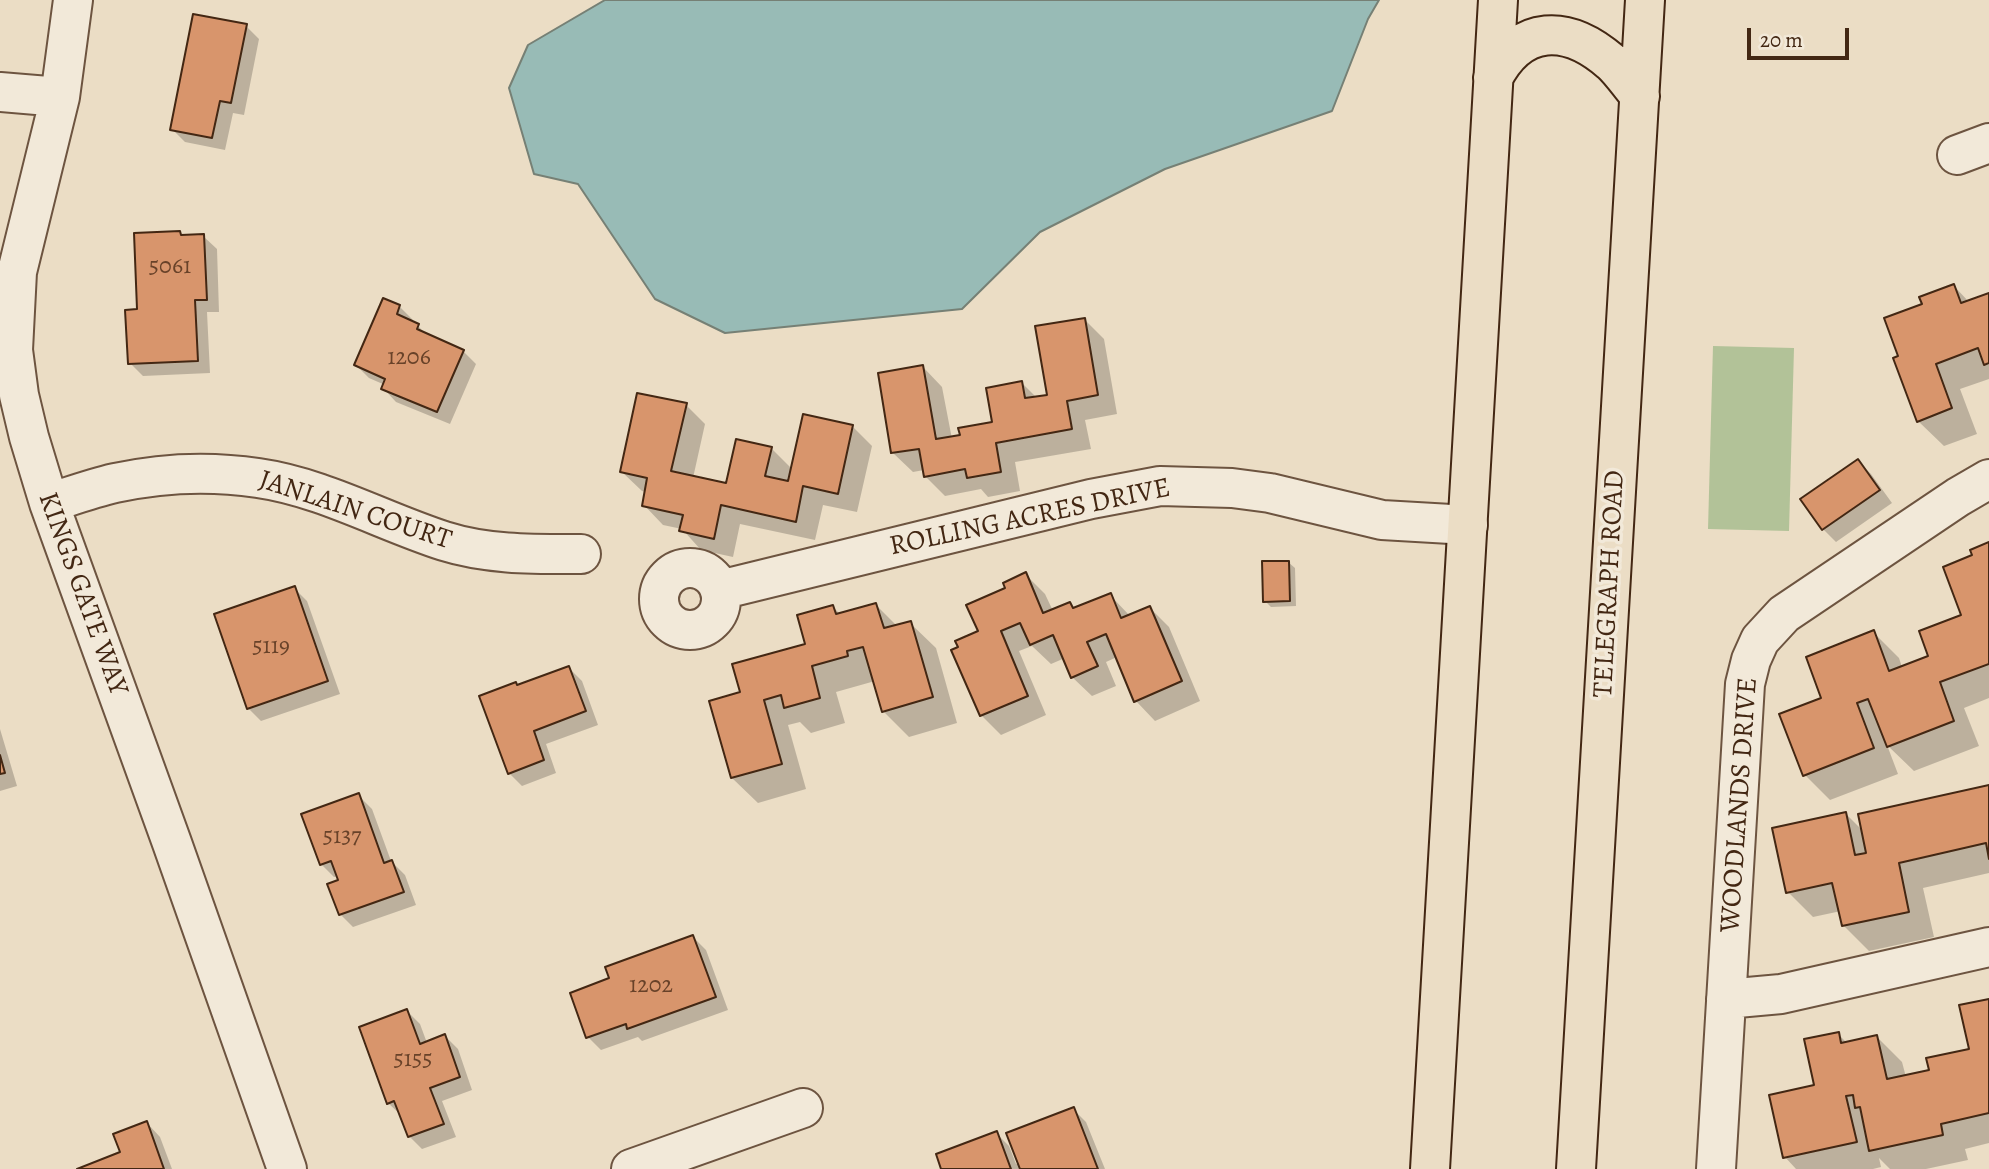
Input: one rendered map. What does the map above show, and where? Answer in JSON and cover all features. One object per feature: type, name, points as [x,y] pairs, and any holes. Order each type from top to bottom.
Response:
[{"type":"highway","points":[[1430,1169],[1498,0]]},
{"type":"highway","name":"TELEGRAPH ROAD","points":[[1576,1169],[1645,0]]},
{"type":"highway","points":[[1493,78],[1503,60],[1516,47],[1544,36],[1560,35],[1578,40],[1596,51],[1613,64],[1640,96]]},
{"type":"street","name":"KINGS GATE WAY","points":[[73,0],[60,97],[17,272],[13,350],[19,395],[49,503],[287,1169]]},
{"type":"street","points":[[0,92],[60,97]]},
{"type":"street","name":"JANLAIN COURT","points":[[49,503],[114,483],[157,476],[238,475],[297,488],[471,548],[501,553],[581,554]]},
{"type":"street","name":"WOODLANDS DRIVE","points":[[1716,1169],[1745,684],[1751,660],[1760,640],[1784,614],[1958,497],[1989,480]]},
{"type":"street","name":"ROLLING ACRES DRIVE","points":[[720,590],[1091,499],[1160,486],[1232,488],[1270,493],[1382,520],[1468,525]]},
{"type":"street","points":[[1726,999],[1782,994],[1989,947]]},
{"type":"street","points":[[631,1169],[803,1108]]},
{"type":"green space","points":[[1713,346],[1794,348],[1789,531],[1708,529]]},
{"type":"water","points":[[605,0],[1379,0],[1368,19],[1332,111],[1165,169],[1040,232],[962,309],[725,333],[655,299],[578,184],[534,174],[509,88],[528,45]]},
{"type":"building","points":[[193,14],[247,24],[231,103],[220,101],[212,138],[170,130]]},
{"type":"building","points":[[180,231],[181,235],[204,234],[207,300],[195,300],[198,361],[128,364],[125,310],[137,309],[134,233]]},
{"type":"building","points":[[1954,284],[1961,303],[1989,293],[1989,363],[1984,365],[1978,348],[1936,364],[1952,408],[1917,422],[1893,358],[1898,356],[1884,318],[1922,304],[1919,297]]},
{"type":"building","points":[[383,298],[400,305],[397,314],[419,324],[417,329],[464,350],[437,412],[381,389],[385,379],[354,365]]},
{"type":"building","points":[[1085,318],[1098,395],[1067,401],[1072,429],[996,443],[1001,472],[967,478],[965,469],[924,477],[919,449],[891,453],[878,373],[923,365],[936,439],[960,435],[958,428],[992,422],[986,388],[1022,381],[1025,398],[1047,395],[1035,326]]},
{"type":"building","points":[[637,393],[687,403],[671,471],[726,483],[736,439],[772,447],[765,476],[788,481],[803,414],[853,425],[838,494],[803,486],[796,522],[721,505],[714,539],[679,531],[683,515],[642,506],[647,478],[620,472]]},
{"type":"building","points":[[1858,459],[1880,490],[1822,530],[1800,499]]},
{"type":"building","points":[[1989,542],[1989,664],[1940,682],[1954,721],[1887,747],[1868,699],[1857,703],[1874,748],[1803,776],[1779,714],[1821,698],[1806,657],[1874,630],[1889,671],[1928,656],[1919,631],[1961,615],[1943,567],[1972,555],[1970,550]]},
{"type":"building","points":[[1262,561],[1289,561],[1290,601],[1263,602]]},
{"type":"building","points":[[1026,572],[1043,613],[1070,602],[1073,608],[1111,593],[1121,618],[1150,606],[1182,681],[1134,702],[1106,634],[1087,642],[1098,666],[1071,678],[1053,635],[1030,645],[1020,623],[1001,631],[1028,696],[980,716],[951,650],[958,647],[955,641],[978,631],[966,605],[1005,588],[1003,583]]},
{"type":"building","points":[[295,586],[328,681],[247,709],[214,614]]},
{"type":"building","points":[[876,603],[884,628],[911,621],[933,697],[882,712],[863,647],[847,651],[848,656],[812,666],[820,698],[784,708],[781,695],[764,700],[782,764],[731,778],[709,701],[740,692],[732,664],[805,644],[797,615],[833,605],[836,614]]},
{"type":"building","points":[[569,666],[586,711],[534,731],[544,760],[508,774],[479,696]]},
{"type":"building","points":[[0,755],[5,773],[0,774]]},
{"type":"building","points":[[1989,785],[1989,859],[1986,843],[1899,863],[1909,912],[1842,926],[1832,883],[1786,893],[1772,828],[1846,812],[1855,855],[1866,853],[1858,814]]},
{"type":"building","points":[[359,793],[384,863],[392,860],[404,892],[339,915],[327,884],[338,880],[331,861],[320,865],[301,814]]},
{"type":"building","points":[[693,935],[716,997],[627,1029],[626,1024],[586,1038],[570,993],[609,978],[605,967]]},
{"type":"building","points":[[1989,999],[1989,1113],[1941,1124],[1943,1135],[1869,1151],[1860,1107],[1855,1108],[1853,1095],[1846,1096],[1857,1142],[1783,1158],[1769,1095],[1814,1085],[1804,1039],[1839,1032],[1841,1043],[1877,1035],[1887,1079],[1929,1070],[1926,1058],[1969,1049],[1959,1005]]},
{"type":"building","points":[[407,1009],[420,1044],[445,1034],[460,1077],[430,1088],[444,1124],[408,1137],[394,1101],[387,1104],[359,1027]]},
{"type":"building","points":[[1074,1107],[1098,1169],[1020,1169],[1006,1133]]},
{"type":"building","points":[[147,1121],[164,1169],[77,1169],[120,1152],[113,1134]]},
{"type":"building","points":[[997,1131],[1011,1169],[941,1169],[936,1154]]}]
